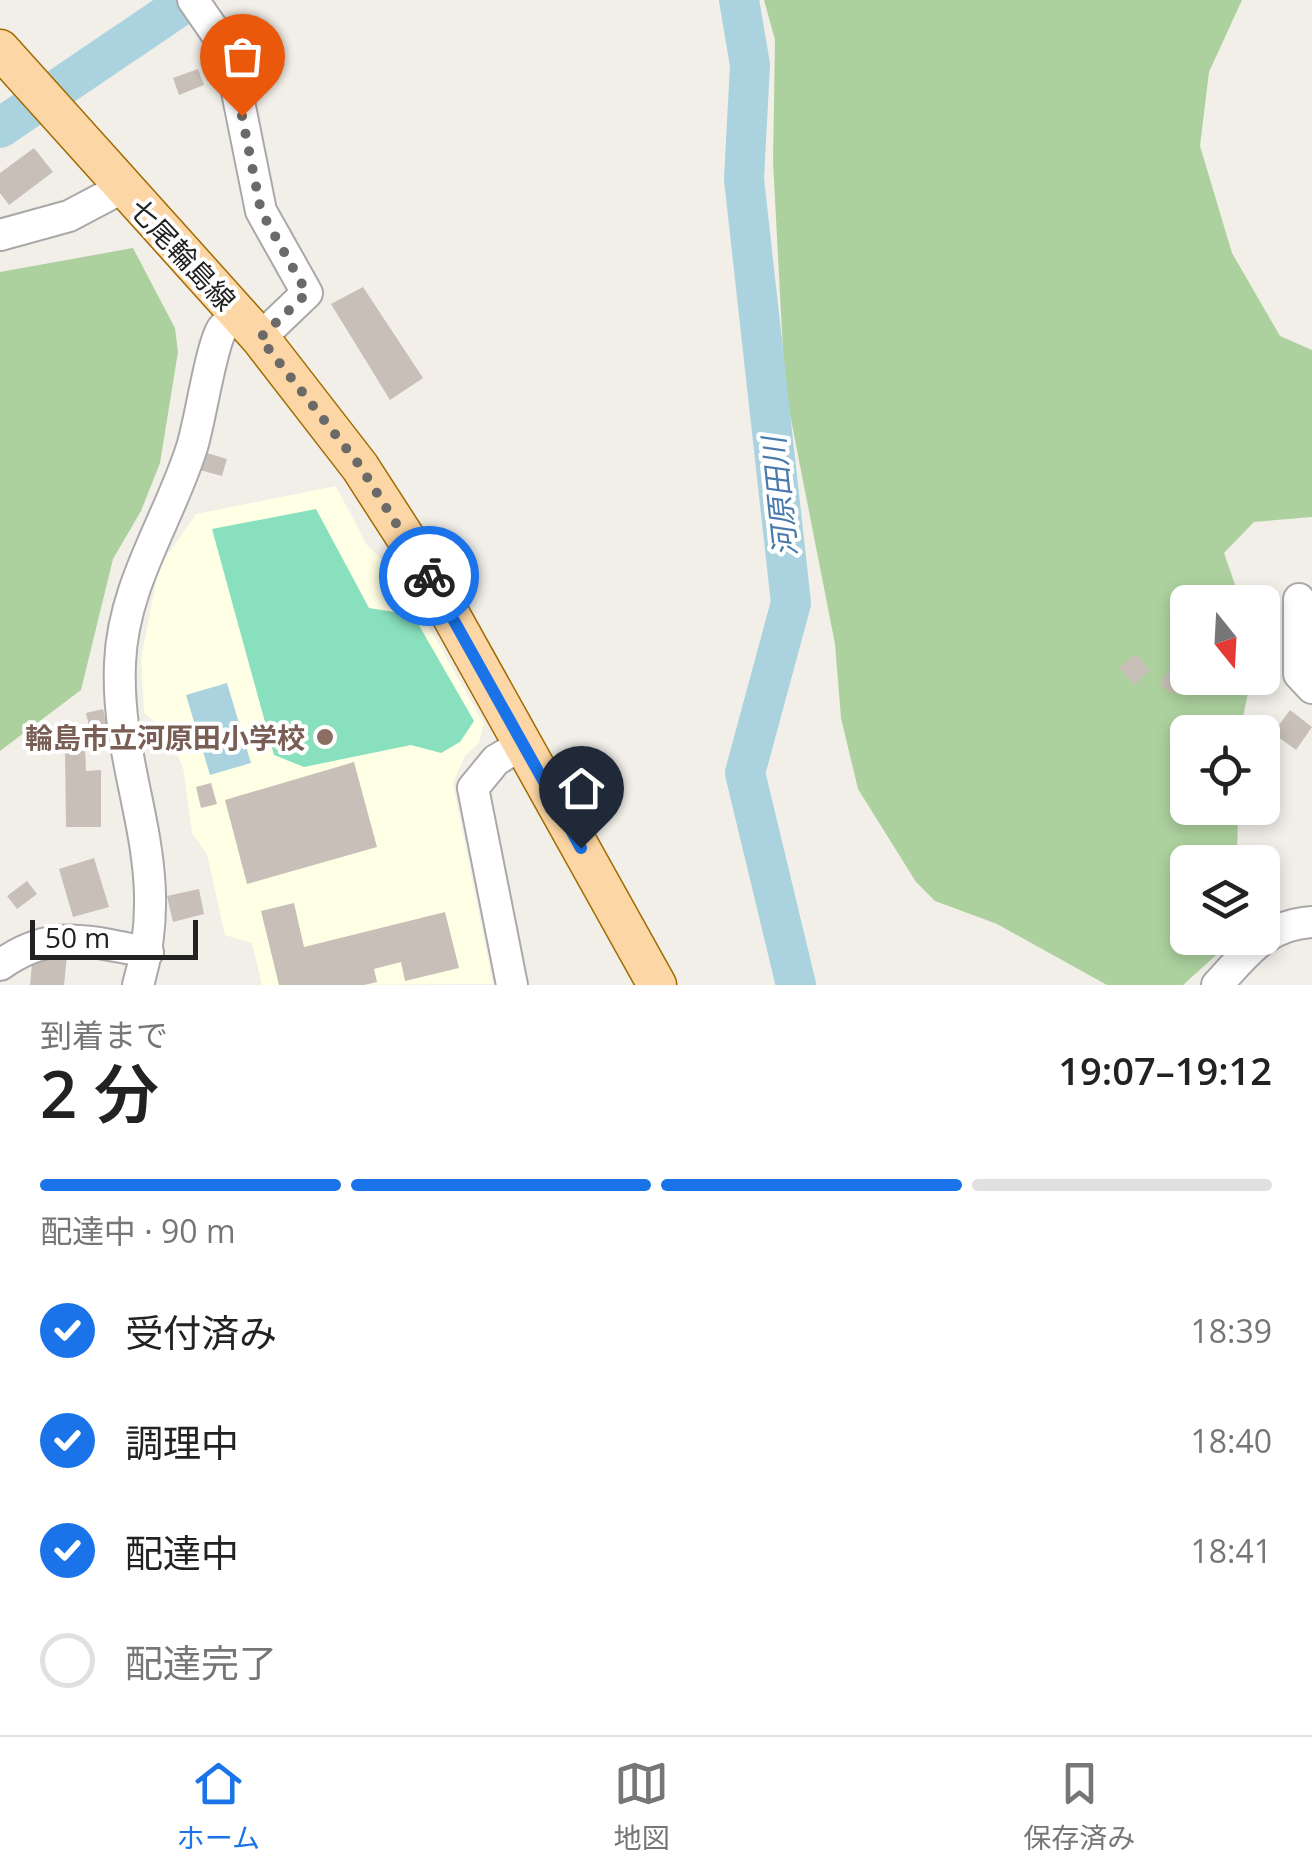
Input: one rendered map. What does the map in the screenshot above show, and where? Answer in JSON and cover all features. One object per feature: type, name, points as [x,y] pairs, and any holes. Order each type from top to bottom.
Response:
[{"type":"main road","name":"七尾輪島線","points":[[0,49],[250,326],[380,498],[657,985]]},
{"type":"street","points":[[138,985],[148,952],[149,864],[139,792],[120,718],[120,658],[134,587],[191,450],[222,330],[250,326],[307,293],[261,211],[230,52],[201,12]]},
{"type":"street","points":[[0,234],[69,216],[122,188]]},
{"type":"street","points":[[1299,600],[1299,674],[1312,688]]},
{"type":"street","points":[[512,985],[473,788],[496,760],[523,744]]},
{"type":"street","points":[[1217,985],[1272,932],[1285,924],[1312,922]]},
{"type":"street","points":[[0,965],[24,948],[56,937],[148,952]]},
{"type":"shaded area","name":"輪島市立河原田小学校","points":[[336,486],[366,544],[403,581],[484,724],[479,743],[465,756],[453,783],[493,984],[262,985],[252,943],[225,935],[207,854],[192,833],[183,767],[166,731],[144,713],[141,659],[159,567],[196,514]]},
{"type":"green space","points":[[764,0],[1242,0],[1209,72],[1200,146],[1232,253],[1280,336],[1312,350],[1312,517],[1254,522],[1224,553],[1235,585],[1170,585],[1170,695],[1248,695],[1243,715],[1170,715],[1170,825],[1238,825],[1237,845],[1170,845],[1170,955],[1216,955],[1183,985],[1107,985],[997,924],[935,901],[916,882],[858,789],[841,718],[835,644],[785,389],[773,162],[775,40]]},
{"type":"green space","points":[[133,248],[175,328],[178,352],[160,463],[141,511],[113,559],[81,690],[0,751],[0,272]]},
{"type":"green space","points":[[316,509],[369,608],[413,615],[474,721],[460,742],[441,753],[411,745],[304,767],[274,755],[212,529]]},
{"type":"water","points":[[227,683],[251,763],[210,775],[186,695]]},
{"type":"building","points":[[198,69],[204,85],[179,95],[173,78]]},
{"type":"building","points":[[34,148],[53,172],[9,205],[0,193],[0,173]]},
{"type":"building","points":[[363,287],[423,378],[390,400],[331,304]]},
{"type":"building","points":[[197,450],[227,459],[222,476],[192,468]]},
{"type":"building","points":[[1136,654],[1150,670],[1134,685],[1119,668]]},
{"type":"building","points":[[1168,670],[1170,671],[1170,692],[1160,686]]},
{"type":"building","points":[[103,709],[110,740],[93,744],[86,713]]},
{"type":"building","points":[[1290,710],[1312,727],[1296,750],[1280,738],[1280,724]]},
{"type":"building","points":[[65,747],[85,747],[86,771],[101,770],[101,827],[66,827]]},
{"type":"building","points":[[354,762],[377,847],[247,884],[225,800]]},
{"type":"building","points":[[211,783],[217,804],[201,808],[196,787]]},
{"type":"building","points":[[94,858],[109,907],[73,917],[59,869]]},
{"type":"building","points":[[27,881],[37,894],[17,909],[7,896]]},
{"type":"building","points":[[199,889],[204,914],[173,922],[167,896]]},
{"type":"building","points":[[294,903],[304,947],[445,912],[459,968],[405,981],[401,962],[374,969],[377,982],[364,985],[279,985],[261,911]]},
{"type":"building","points":[[33,953],[67,956],[64,985],[30,985]]},
{"type":"waterway","name":"河原田川","points":[[0,128],[189,0]]},
{"type":"waterway","name":"河原田川","points":[[739,0],[750,65],[744,179],[791,603],[745,773],[796,985]]},
{"type":"way so far","points":[[242,116],[261,211],[307,293],[260,338],[360,466],[429,576]]},
{"type":"place","name":"輪島市立河原田小学校","points":[[325,737]]},
{"type":"route","points":[[429,576],[581,848]]}]
